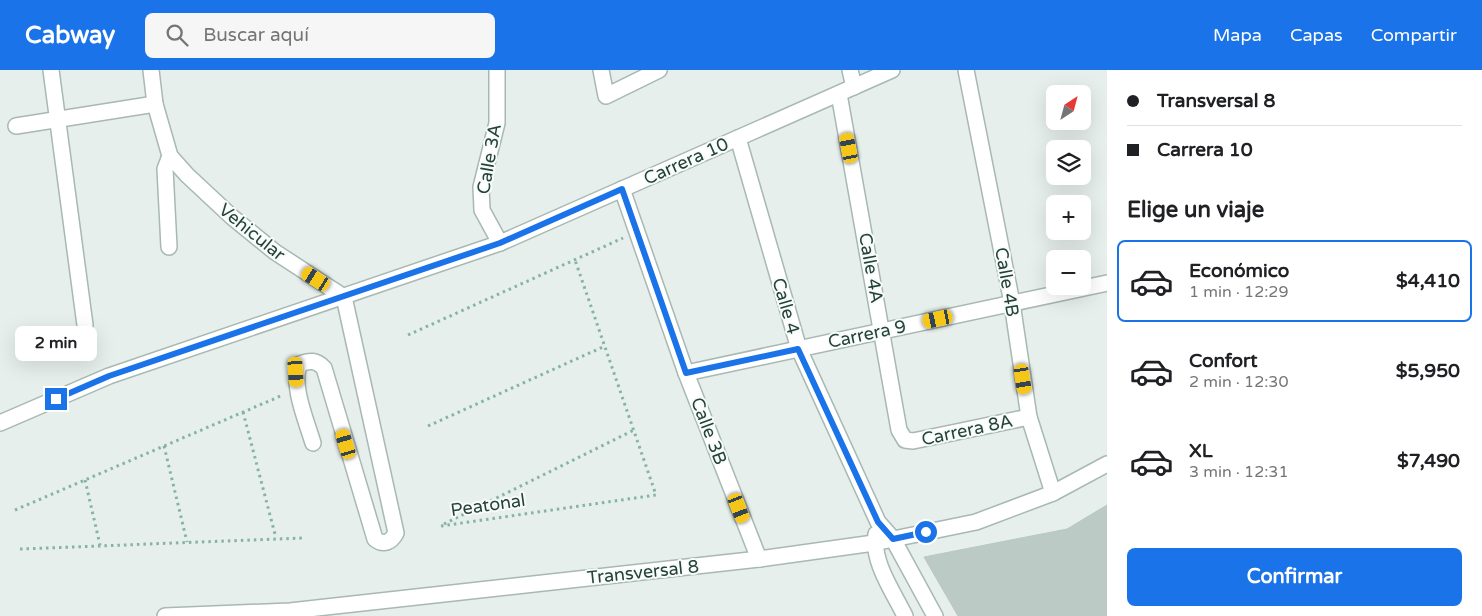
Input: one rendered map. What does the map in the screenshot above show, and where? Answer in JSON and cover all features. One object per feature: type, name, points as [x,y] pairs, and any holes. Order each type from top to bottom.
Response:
[{"type":"street","points":[[51,70],[85,325]]},
{"type":"street","name":"Vehicular","points":[[151,70],[155,104],[170,156],[219,205],[275,252],[344,297]]},
{"type":"street","name":"Calle 3A","points":[[497,70],[497,123],[481,187],[482,210],[500,243]]},
{"type":"street","points":[[601,70],[606,96],[659,70]]},
{"type":"street","points":[[850,70],[854,87]]},
{"type":"street","name":"Carrera 10","points":[[0,422],[109,376],[500,243],[892,70]]},
{"type":"street","name":"Calle 4B","points":[[966,70],[1012,303],[1029,417],[1052,494]]},
{"type":"street","name":"Calle 4A","points":[[839,94],[899,430],[904,440]]},
{"type":"street","points":[[16,126],[155,104]]},
{"type":"street","name":"Calle 4","points":[[738,138],[798,349],[878,522],[893,539],[935,616]]},
{"type":"street","name":"Vehicular","points":[[170,156],[165,169],[170,247]]},
{"type":"street","name":"Calle 3B","points":[[622,189],[686,373],[759,559]]},
{"type":"street","name":"Carrera 9","points":[[686,373],[1107,283]]},
{"type":"street","points":[[313,443],[297,389],[296,372],[300,364],[308,361],[317,362],[324,368],[375,540],[380,543],[388,543],[392,540],[396,533],[344,297]]},
{"type":"street","name":"Carrera 8A","points":[[904,440],[913,441],[1029,417]]},
{"type":"street","name":"Transversal 8","points":[[165,616],[290,611],[759,559],[874,543],[976,522],[1052,494],[1107,464]]},
{"type":"street","points":[[878,522],[874,543],[882,569],[905,616]]},
{"type":"path","points":[[408,335],[637,232]]},
{"type":"path","name":"Peatonal","points":[[575,260],[634,430],[656,495],[441,526],[634,430]]},
{"type":"path","points":[[428,426],[605,346]]},
{"type":"path","points":[[15,510],[297,389]]},
{"type":"path","points":[[243,412],[276,538]]},
{"type":"path","points":[[164,446],[187,542]]},
{"type":"path","points":[[84,480],[100,546]]},
{"type":"path","points":[[20,549],[304,538]]},
{"type":"building","points":[[1107,505],[1107,616],[958,616],[924,557],[1067,529]]},
{"type":"route","points":[[56,399],[109,376],[176,352],[500,243],[622,189],[686,373],[798,349],[878,522],[893,539],[926,532]]}]
